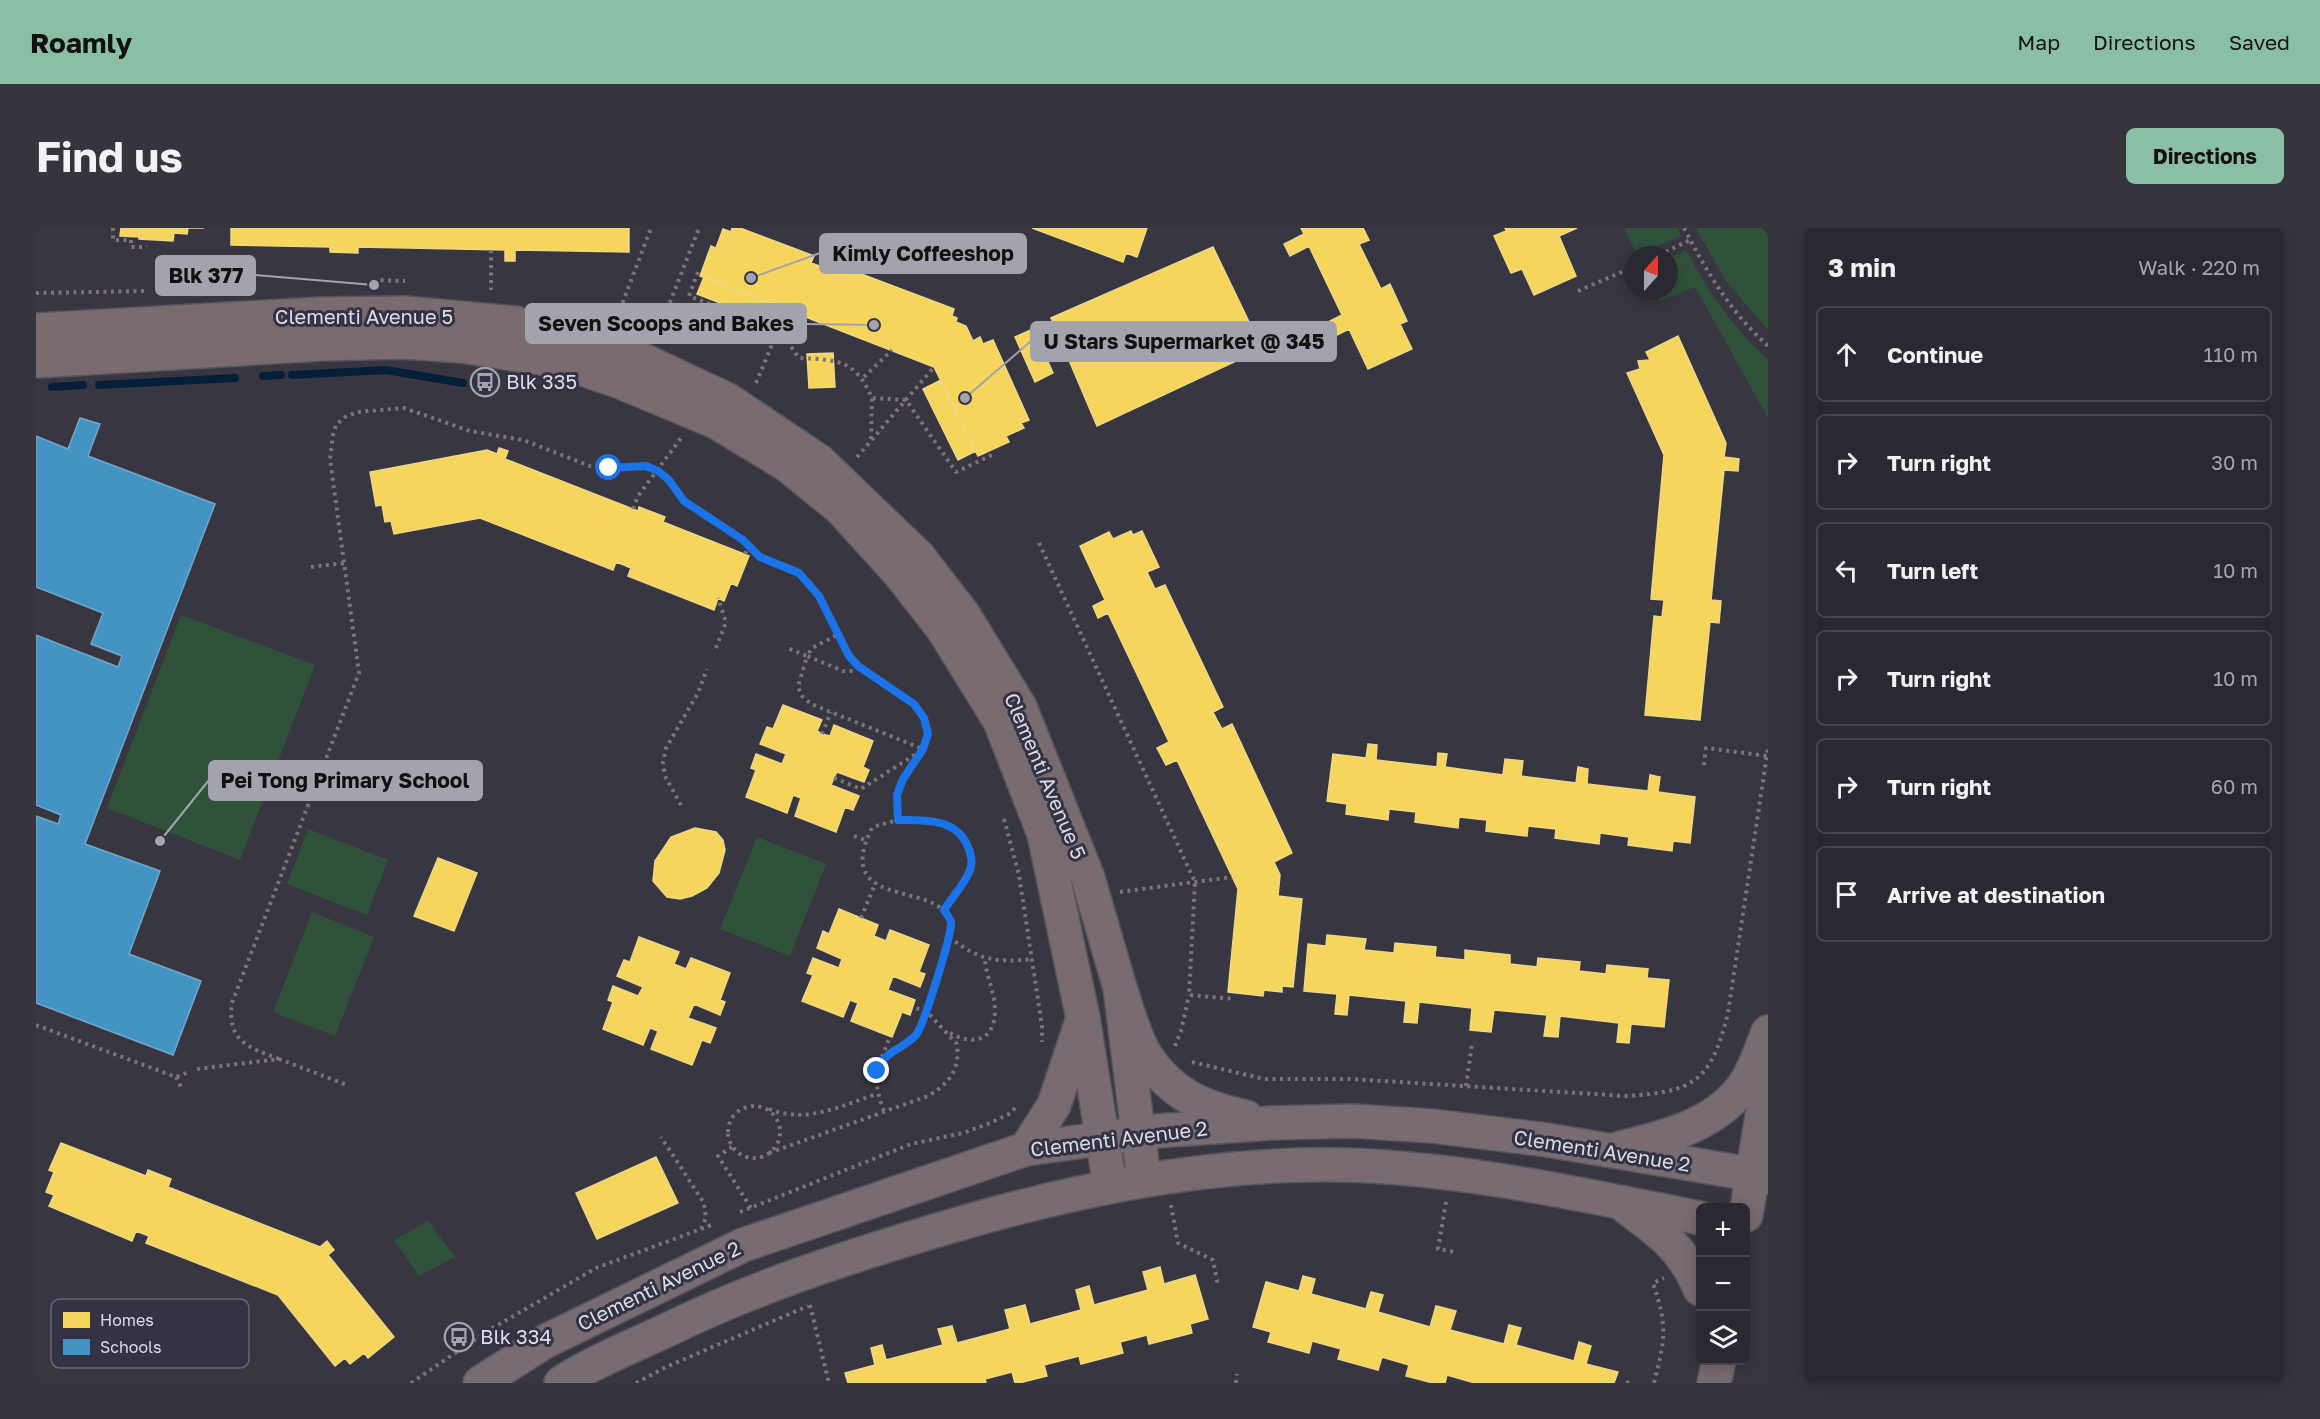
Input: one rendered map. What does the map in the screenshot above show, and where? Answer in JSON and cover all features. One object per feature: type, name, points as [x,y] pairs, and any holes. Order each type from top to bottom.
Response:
[{"type":"main road","points":[[1120,988],[1146,1056],[1181,1095],[1214,1110],[1271,1123]]},
{"type":"main road","points":[[1026,1149],[1054,1105],[1083,1018]]},
{"type":"main road","points":[[1613,1150],[1650,1141],[1708,1119],[1748,1080],[1768,1032]]},
{"type":"main road","points":[[1750,1204],[1760,1176],[1768,1079]]},
{"type":"main road","name":"Clementi Avenue 2","points":[[480,1383],[544,1342],[743,1245],[1026,1149],[1139,1132],[1271,1123],[1352,1121],[1432,1126],[1613,1150],[1760,1176]]},
{"type":"main road","points":[[561,1383],[696,1316],[769,1284],[862,1251],[1003,1210],[1110,1186],[1152,1192],[1273,1166],[1354,1166],[1429,1170],[1488,1177],[1696,1217]]},
{"type":"main road","points":[[908,1188],[916,1192],[925,1208],[928,1224],[925,1234]]},
{"type":"main road","points":[[1620,1203],[1666,1237],[1690,1265],[1696,1278]]},
{"type":"main road","points":[[1750,1228],[1768,1231]]},
{"type":"street","name":"Clementi Avenue 5","points":[[36,330],[321,314],[405,313],[515,323],[628,353],[728,400],[830,470],[919,556],[963,614],[1020,707],[1088,878],[1120,988],[1139,1132],[1152,1192]]},
{"type":"street","name":"Clementi Avenue 5","points":[[36,361],[321,344],[403,342],[460,346],[559,361],[618,381],[716,422],[787,465],[840,508],[900,574],[943,629],[1000,721],[1044,834],[1083,1018],[1110,1186]]},
{"type":"path","points":[[113,228],[113,240],[131,240],[131,246],[147,247]]},
{"type":"path","points":[[604,316],[614,314],[621,307],[651,228]]},
{"type":"path","points":[[669,341],[662,323],[699,228]]},
{"type":"path","points":[[1684,228],[1721,294],[1744,324],[1768,345]]},
{"type":"path","points":[[1678,246],[1690,240]]},
{"type":"path","points":[[491,250],[491,290]]},
{"type":"path","points":[[1578,291],[1624,271]]},
{"type":"path","points":[[698,272],[689,296],[780,331],[799,358],[839,360],[864,377],[872,398],[871,441]]},
{"type":"path","points":[[372,280],[410,282]]},
{"type":"path","points":[[482,289],[502,291]]},
{"type":"path","points":[[36,293],[148,291]]},
{"type":"path","points":[[755,384],[780,331],[787,309]]},
{"type":"path","points":[[864,377],[892,350]]},
{"type":"path","points":[[855,459],[934,367]]},
{"type":"path","points":[[872,398],[906,400]]},
{"type":"path","points":[[906,400],[956,472],[994,454]]},
{"type":"path","points":[[347,1085],[279,1059],[240,1040],[232,1030],[231,1015],[232,1003],[359,673],[330,447],[336,425],[345,417],[357,412],[413,409],[470,431],[523,440],[590,466],[646,466],[658,471],[669,480],[684,501],[749,545],[760,557],[799,573],[810,582],[819,596],[849,656],[858,666],[914,704],[924,718],[928,734],[923,749],[903,779],[897,795],[898,820]]},
{"type":"path","points":[[672,431],[690,439]]},
{"type":"path","points":[[633,509],[638,496],[682,435]]},
{"type":"path","points":[[1039,543],[1195,882],[1189,995],[1182,1031],[1172,1052]]},
{"type":"path","points":[[745,554],[749,545]]},
{"type":"path","points":[[312,567],[345,563]]},
{"type":"path","points":[[716,648],[726,622],[718,598]]},
{"type":"path","points":[[837,635],[812,648],[807,656],[798,679],[798,687],[802,696],[811,704],[923,749]]},
{"type":"path","points":[[787,648],[843,671],[853,671],[858,666]]},
{"type":"path","points":[[681,805],[665,776],[663,762],[666,748],[698,693],[707,669]]},
{"type":"path","points":[[822,734],[831,712]]},
{"type":"path","points":[[1704,765],[1706,748],[1767,756]]},
{"type":"path","points":[[1182,1057],[1224,1071],[1264,1079],[1350,1079],[1626,1096],[1664,1094],[1688,1086],[1706,1068],[1720,1045],[1728,1013],[1768,748]]},
{"type":"path","points":[[834,778],[861,789],[923,749]]},
{"type":"path","points":[[1001,810],[1019,875],[1042,1026],[1042,1049]]},
{"type":"path","points":[[881,1061],[916,1034],[927,1012],[949,937],[951,921],[944,910],[928,900],[875,884],[865,874],[862,857],[865,840],[872,828],[898,820],[933,820],[951,826],[965,838],[970,852],[971,868],[944,910]]},
{"type":"path","points":[[854,836],[865,840]]},
{"type":"path","points":[[1118,892],[1232,877]]},
{"type":"path","points":[[861,918],[875,884]]},
{"type":"path","points":[[949,937],[966,950],[985,958],[1003,962],[1032,959]]},
{"type":"path","points":[[949,1033],[964,1041],[976,1041],[985,1035],[993,1023],[995,1009],[986,976],[985,958]]},
{"type":"path","points":[[1189,995],[1236,999]]},
{"type":"path","points":[[878,1094],[804,1116],[786,1116],[752,1105],[739,1110],[730,1120],[728,1134],[732,1147],[742,1155],[756,1158],[928,1096],[949,1080],[957,1069],[959,1058],[957,1044],[927,1012],[913,1006]]},
{"type":"path","points":[[36,1024],[176,1077],[189,1072]]},
{"type":"path","points":[[884,1111],[875,1082],[890,1036]]},
{"type":"path","points":[[1466,1086],[1472,1044]]},
{"type":"path","points":[[197,1069],[279,1059]]},
{"type":"path","points":[[176,1077],[182,1089]]},
{"type":"path","points":[[735,1215],[911,1144],[963,1133],[990,1123],[1009,1114],[1021,1101]]},
{"type":"path","points":[[765,1108],[776,1116],[780,1129],[778,1143],[769,1153]]},
{"type":"path","points":[[661,1137],[704,1203],[706,1218],[701,1229]]},
{"type":"path","points":[[732,1147],[718,1156],[752,1208]]},
{"type":"path","points":[[1152,1192],[1171,1202],[1182,1201]]},
{"type":"path","points":[[1447,1193],[1438,1249],[1455,1252]]},
{"type":"path","points":[[1171,1202],[1178,1243],[1213,1260],[1218,1286]]},
{"type":"path","points":[[411,1383],[486,1332],[597,1268],[718,1222]]},
{"type":"path","points":[[1654,1383],[1665,1340],[1665,1322],[1653,1283],[1665,1277]]},
{"type":"path","points":[[636,1383],[666,1367],[820,1300]]},
{"type":"path","points":[[810,1305],[829,1383]]},
{"type":"path","points":[[1236,1383],[1237,1374]]},
{"type":"green space","points":[[1624,228],[1677,228],[1681,236],[1658,246],[1633,246]]},
{"type":"green space","points":[[1696,228],[1768,228],[1768,330],[1726,281]]},
{"type":"green space","points":[[1686,250],[1722,308],[1768,360],[1768,418],[1695,287],[1678,294],[1678,254]]},
{"type":"green space","points":[[181,615],[315,665],[240,860],[107,808]]},
{"type":"green space","points":[[308,829],[388,860],[367,915],[287,884]]},
{"type":"green space","points":[[757,837],[826,864],[790,956],[720,929]]},
{"type":"green space","points":[[312,912],[374,937],[335,1036],[273,1012]]},
{"type":"green space","points":[[428,1221],[455,1257],[419,1276],[394,1240]]},
{"type":"building: Homes","points":[[121,228],[139,228],[139,237],[120,236]]},
{"type":"building: Homes","points":[[139,228],[188,228],[187,234],[174,233],[173,241],[139,239]]},
{"type":"building: Homes","points":[[231,228],[629,228],[629,252],[515,250],[515,261],[505,261],[505,250],[358,247],[358,253],[330,252],[330,247],[231,245]]},
{"type":"building: Homes","points":[[732,228],[740,228],[814,256],[811,263],[825,268],[827,261],[954,309],[952,316],[957,318],[956,322],[966,326],[973,341],[980,337],[983,344],[993,340],[1029,420],[1021,423],[1024,428],[1006,436],[1009,442],[978,456],[934,367],[803,316],[800,325],[788,321],[792,311],[700,276],[711,246],[716,248],[723,229],[731,232]]},
{"type":"building: Homes","points":[[1032,228],[1147,228],[1137,257],[1126,253],[1123,262]]},
{"type":"building: Homes","points":[[1301,228],[1363,228],[1369,240],[1359,244],[1381,289],[1390,284],[1407,321],[1400,324],[1412,349],[1368,369],[1349,329],[1327,340],[1320,326],[1342,315],[1309,246],[1290,256],[1284,244],[1304,234]]},
{"type":"building: Homes","points":[[1505,228],[1577,228],[1559,236],[1576,276],[1534,295],[1522,269],[1511,273],[1494,236],[1506,231]]},
{"type":"building: Homes","points":[[1213,247],[1262,349],[1097,426],[1051,318]]},
{"type":"building: Homes","points":[[704,277],[784,308],[777,325],[697,294]]},
{"type":"building: Homes","points":[[1033,329],[1053,373],[1035,382],[1015,337]]},
{"type":"building: Homes","points":[[1678,336],[1726,443],[1724,457],[1739,459],[1738,471],[1724,470],[1711,600],[1721,601],[1719,623],[1710,622],[1700,720],[1645,715],[1654,616],[1662,617],[1664,600],[1651,599],[1664,455],[1627,373],[1640,369],[1638,361],[1650,360],[1646,352]]},
{"type":"building: Homes","points":[[833,353],[835,387],[809,388],[807,354]]},
{"type":"building: Homes","points":[[941,380],[976,451],[958,460],[923,389]]},
{"type":"building: Homes","points":[[499,448],[508,451],[505,459],[638,511],[639,507],[665,517],[663,522],[749,556],[737,586],[731,583],[724,601],[718,598],[714,610],[628,576],[631,568],[624,565],[616,562],[613,570],[480,518],[394,534],[391,521],[385,522],[382,505],[376,506],[370,472],[487,450],[497,454]]},
{"type":"building: Homes","points":[[1131,531],[1133,535],[1142,531],[1159,567],[1147,572],[1155,589],[1165,585],[1223,707],[1213,712],[1222,729],[1232,724],[1292,853],[1274,862],[1280,875],[1278,896],[1302,899],[1293,987],[1282,986],[1282,992],[1264,990],[1263,996],[1228,992],[1238,889],[1177,760],[1166,765],[1157,748],[1169,742],[1108,613],[1098,618],[1093,606],[1105,600],[1080,546],[1109,532],[1113,539]]},
{"type":"building: Homes","points":[[783,705],[822,720],[817,731],[822,734],[830,736],[834,725],[873,741],[863,767],[869,770],[864,782],[837,772],[831,785],[859,796],[853,810],[845,807],[836,832],[795,816],[801,798],[793,795],[787,813],[746,797],[756,770],[751,768],[756,754],[782,764],[786,754],[760,744],[767,727],[773,729]]},
{"type":"building: Homes","points":[[1368,744],[1377,745],[1376,760],[1437,767],[1438,753],[1447,754],[1445,767],[1503,775],[1505,759],[1523,761],[1521,776],[1576,783],[1578,767],[1588,769],[1587,784],[1648,791],[1650,775],[1660,777],[1658,792],[1695,797],[1690,843],[1673,841],[1672,851],[1628,845],[1629,837],[1600,833],[1599,844],[1555,838],[1556,829],[1528,826],[1527,836],[1486,831],[1487,820],[1459,817],[1458,828],[1415,822],[1416,812],[1389,809],[1388,820],[1346,814],[1347,804],[1327,801],[1333,754],[1366,758]]},
{"type":"building: Homes","points":[[695,828],[716,832],[723,840],[725,850],[719,873],[707,888],[692,896],[680,899],[667,897],[653,881],[655,861],[671,837]]},
{"type":"building: Homes","points":[[438,858],[477,873],[454,931],[414,916]]},
{"type":"building: Homes","points":[[839,909],[878,925],[874,936],[886,941],[890,930],[929,945],[919,972],[925,974],[920,987],[893,976],[888,990],[915,1000],[910,1015],[902,1012],[892,1037],[851,1021],[858,1003],[850,1000],[843,1017],[802,1001],[813,975],[807,973],[813,958],[839,968],[842,959],[817,948],[823,931],[829,934]]},
{"type":"building: Homes","points":[[1327,935],[1366,939],[1364,950],[1394,953],[1395,943],[1436,947],[1435,957],[1465,960],[1465,950],[1510,955],[1510,964],[1537,967],[1538,958],[1580,962],[1579,971],[1606,974],[1607,965],[1648,969],[1647,978],[1669,980],[1664,1027],[1631,1024],[1629,1043],[1617,1042],[1619,1023],[1560,1016],[1558,1037],[1544,1036],[1547,1015],[1494,1010],[1491,1032],[1470,1030],[1472,1008],[1419,1002],[1417,1023],[1404,1022],[1406,1001],[1349,995],[1347,1015],[1335,1014],[1337,994],[1304,991],[1308,944],[1326,946]]},
{"type":"building: Homes","points":[[639,937],[679,952],[674,964],[686,969],[691,958],[730,973],[720,1000],[725,1002],[720,1015],[694,1004],[688,1018],[716,1028],[710,1043],[702,1040],[692,1065],[651,1049],[658,1031],[650,1028],[643,1045],[603,1029],[613,1002],[608,1000],[613,986],[638,996],[643,987],[617,976],[624,960],[630,962]]},
{"type":"building: Homes","points":[[61,1143],[146,1176],[148,1170],[171,1179],[168,1187],[320,1247],[327,1241],[334,1250],[328,1255],[394,1337],[368,1358],[364,1353],[350,1364],[345,1358],[335,1366],[278,1295],[146,1243],[149,1236],[136,1231],[132,1241],[49,1206],[54,1195],[46,1192],[54,1172],[49,1170]]},
{"type":"building: Homes","points":[[656,1157],[678,1203],[597,1239],[576,1193]]},
{"type":"building: Homes","points":[[1160,1267],[1164,1284],[1195,1275],[1208,1319],[1190,1324],[1192,1333],[1149,1344],[1147,1335],[1120,1342],[1123,1353],[1081,1364],[1079,1356],[1044,1365],[1047,1376],[1019,1383],[1015,1383],[1012,1372],[985,1379],[986,1383],[848,1383],[845,1373],[875,1365],[871,1348],[882,1345],[886,1360],[943,1345],[938,1329],[952,1326],[957,1343],[1010,1329],[1005,1310],[1025,1305],[1030,1324],[1081,1310],[1076,1290],[1089,1286],[1094,1305],[1148,1290],[1143,1272]]},
{"type":"building: Homes","points":[[1303,1276],[1315,1279],[1311,1294],[1366,1309],[1371,1292],[1383,1295],[1378,1312],[1430,1327],[1436,1306],[1456,1311],[1450,1330],[1504,1344],[1509,1325],[1521,1328],[1516,1345],[1574,1361],[1579,1342],[1591,1346],[1586,1364],[1618,1372],[1614,1383],[1475,1383],[1447,1375],[1445,1383],[1433,1383],[1406,1376],[1409,1365],[1382,1357],[1378,1370],[1338,1359],[1341,1349],[1312,1341],[1309,1353],[1268,1342],[1271,1332],[1253,1327],[1266,1282],[1299,1291]]},
{"type":"building: Schools","points":[[80,418],[100,424],[88,456],[215,504],[85,844],[160,871],[129,954],[201,981],[173,1055],[36,1003],[36,816],[58,824],[61,815],[36,805],[36,635],[118,667],[122,656],[91,644],[103,613],[36,587],[36,436],[68,449]]},
{"type":"waterway","points":[[292,375],[386,370],[463,383]]},
{"type":"waterway","points":[[263,376],[281,375]]},
{"type":"waterway","points":[[99,385],[235,378]]},
{"type":"waterway","points":[[52,387],[83,385]]},
{"type":"place","name":"Kimly Coffeeshop","points":[[751,278]]},
{"type":"place","name":"Blk 377","points":[[374,285]]},
{"type":"place","name":"Seven Scoops and Bakes","points":[[874,325]]},
{"type":"place","name":"Blk 335","points":[[485,382]]},
{"type":"place","name":"U Stars Supermarket @ 345","points":[[965,398]]},
{"type":"place","name":"Pei Tong Primary School","points":[[160,841]]},
{"type":"place","name":"Blk 334","points":[[459,1337]]},
{"type":"route","points":[[609,468],[646,466],[658,471],[669,480],[684,501],[743,540],[760,557],[799,573],[810,582],[819,596],[849,656],[858,666],[914,704],[924,718],[928,734],[923,749],[911,764],[897,795],[898,820],[933,820],[951,826],[965,838],[970,852],[971,868],[944,910],[951,921],[949,937],[941,958],[941,970],[931,992],[922,1024],[916,1034],[906,1043],[890,1051],[881,1061],[877,1071]]}]
